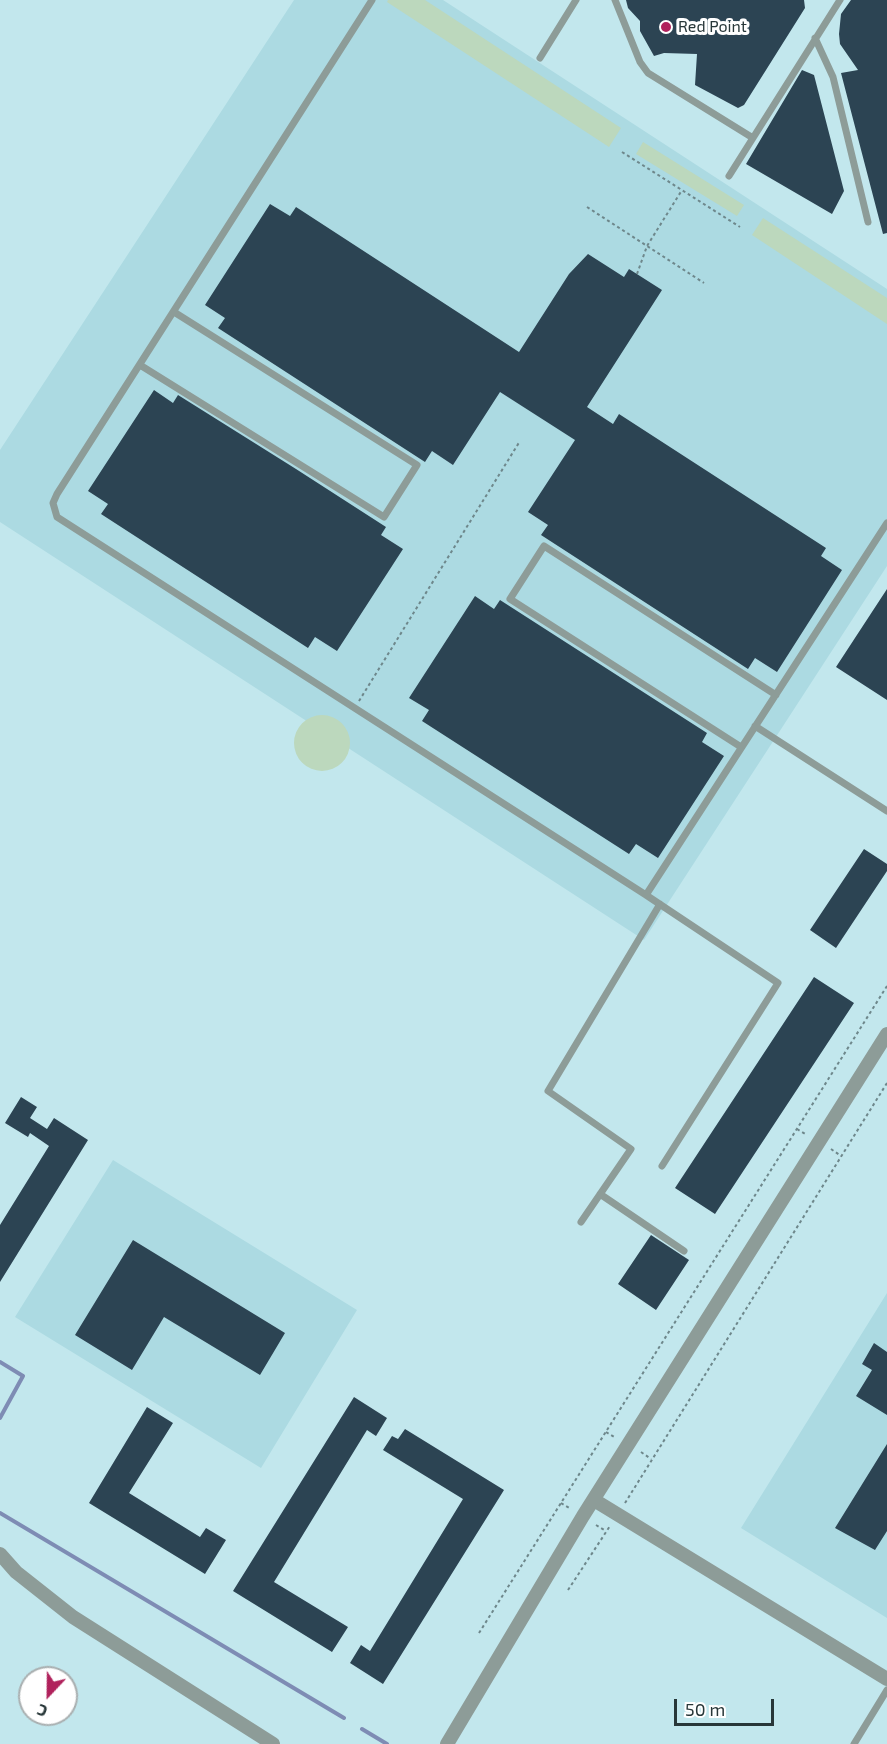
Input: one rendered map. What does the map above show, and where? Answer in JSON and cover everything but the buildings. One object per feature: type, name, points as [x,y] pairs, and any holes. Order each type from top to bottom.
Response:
[{"type":"street","points":[[447,1744],[594,1500],[887,1034]]},
{"type":"street","points":[[594,1500],[887,1678]]},
{"type":"street","points":[[0,1554],[16,1572],[73,1617],[273,1744]]},
{"type":"lane","points":[[372,0],[53,503],[57,518],[660,904],[778,983],[662,1166]]},
{"type":"lane","points":[[540,58],[576,0]]},
{"type":"lane","points":[[615,0],[640,62],[648,73],[753,138]]},
{"type":"lane","points":[[729,176],[840,0]]},
{"type":"lane","points":[[815,38],[833,77],[868,222]]},
{"type":"lane","points":[[140,364],[384,517],[417,465],[174,312]]},
{"type":"lane","points":[[646,895],[887,523]]},
{"type":"lane","points":[[741,747],[510,599],[544,546],[776,695]]},
{"type":"lane","points":[[755,726],[887,811]]},
{"type":"lane","points":[[581,1222],[631,1149],[549,1091],[660,904]]},
{"type":"lane","points":[[600,1194],[684,1251]]},
{"type":"lane","points":[[854,1744],[887,1690]]},
{"type":"path","points":[[622,152],[740,227]]},
{"type":"path","points":[[637,274],[647,246],[682,190]]},
{"type":"path","points":[[587,207],[704,283]]},
{"type":"path","points":[[354,710],[520,441]]},
{"type":"path","points":[[479,1633],[887,986]]},
{"type":"path","points":[[622,1508],[887,1083]]},
{"type":"path","points":[[797,1129],[807,1136]]},
{"type":"path","points":[[831,1149],[841,1156]]},
{"type":"path","points":[[606,1432],[616,1438]]},
{"type":"path","points":[[641,1452],[651,1459]]},
{"type":"path","points":[[561,1503],[572,1510]]},
{"type":"path","points":[[568,1590],[615,1519]]},
{"type":"path","points":[[596,1525],[607,1532]]},
{"type":"shaded area","points":[[294,0],[443,0],[887,289],[887,566],[644,940],[0,522],[0,450]]},
{"type":"shaded area","points":[[113,1160],[357,1310],[261,1468],[15,1317]]},
{"type":"shaded area","points":[[887,1293],[887,1618],[741,1528]]},
{"type":"green space","points":[[388,0],[425,0],[621,128],[609,147],[387,2]]},
{"type":"green space","points":[[643,142],[744,205],[737,216],[636,154]]},
{"type":"green space","points":[[763,218],[887,298],[887,324],[752,235]]},
{"type":"green space","points":[[322,715],[333,717],[342,723],[348,732],[350,743],[348,754],[342,763],[333,769],[322,771],[311,769],[302,763],[296,754],[294,743],[296,732],[302,723],[311,717]]},
{"type":"waterway","points":[[0,1362],[23,1376],[0,1418]]},
{"type":"waterway","points":[[0,1513],[344,1718]]},
{"type":"waterway","points":[[362,1729],[387,1744]]},
{"type":"place","name":"Red Point","points":[[666,27]]}]
